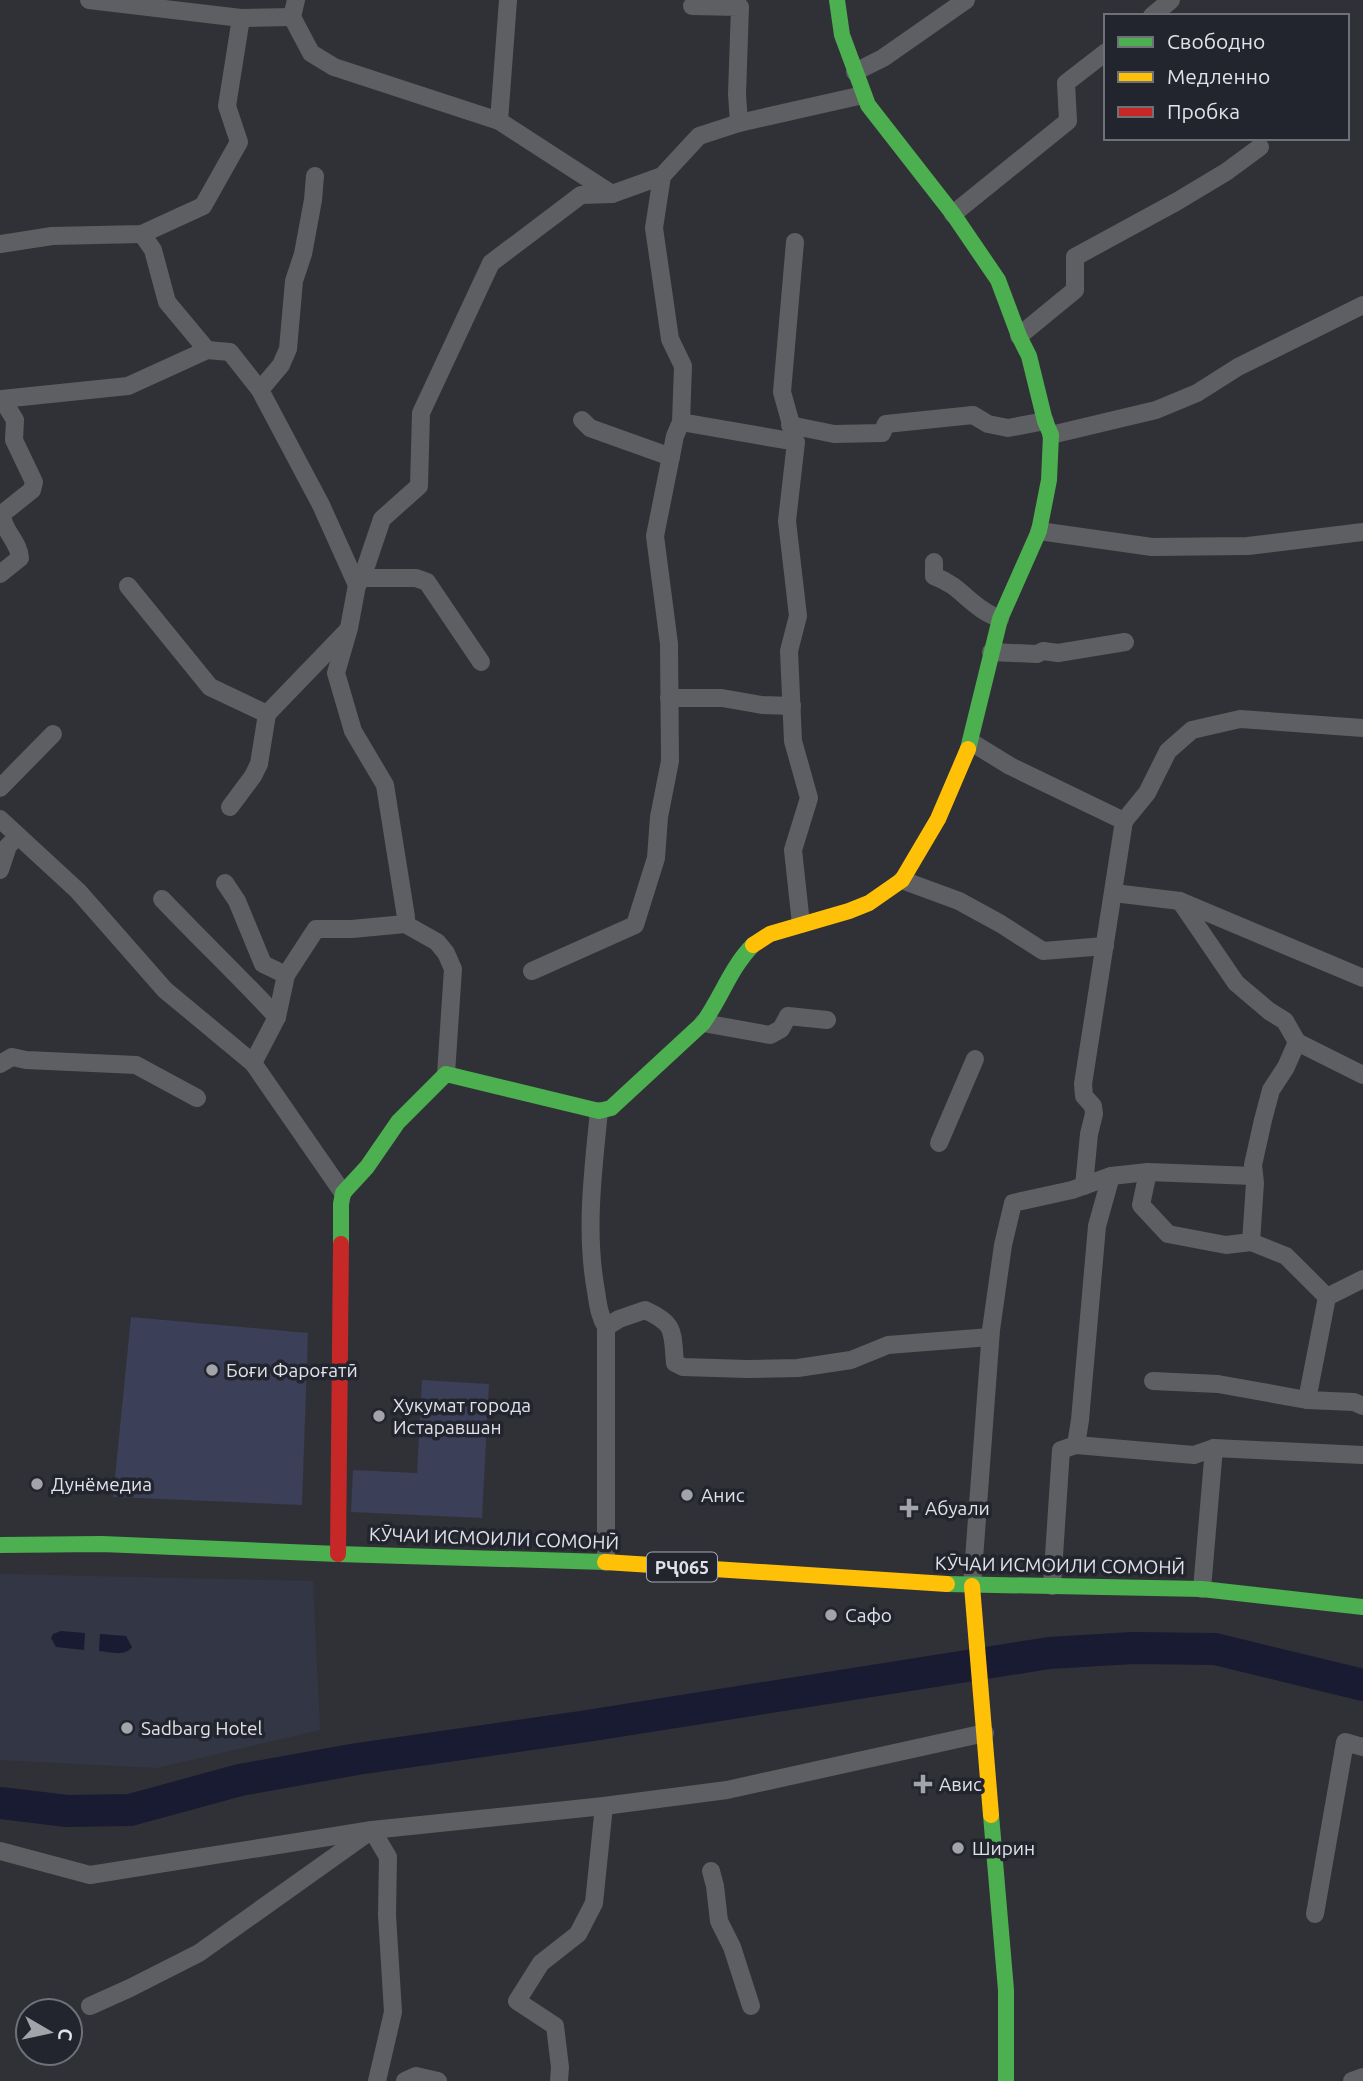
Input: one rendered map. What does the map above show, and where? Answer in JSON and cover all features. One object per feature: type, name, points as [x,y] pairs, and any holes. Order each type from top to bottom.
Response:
[{"type":"main road","points":[[338,1554],[343,1193],[366,1167],[398,1122],[446,1074],[598,1111],[611,1108],[703,1023],[751,946],[770,934],[869,903],[902,880],[938,820],[971,742],[990,652],[1000,619],[1039,531],[1049,480],[1048,428],[1029,356],[998,281],[953,214],[868,105],[842,36],[837,0]]},
{"type":"main road","name":"КӮЧАИ ИСМОИЛИ СОМОНӢ","points":[[0,1545],[102,1544],[606,1562],[972,1593],[1052,1586],[1202,1589],[1363,1607]]},
{"type":"main road","points":[[972,1593],[1006,1990],[1006,2081]]},
{"type":"street","points":[[89,0],[150,4],[241,18],[294,8],[311,53],[334,67],[499,121],[612,194]]},
{"type":"street","points":[[499,121],[509,0]]},
{"type":"street","points":[[855,72],[883,58],[966,0]]},
{"type":"street","points":[[1154,14],[1171,0]]},
{"type":"street","points":[[692,6],[740,7],[737,94],[739,123]]},
{"type":"street","points":[[0,244],[52,236],[142,234],[203,206],[239,142],[227,106],[241,18]]},
{"type":"street","points":[[953,214],[1068,121],[1066,83],[1104,54]]},
{"type":"street","points":[[405,924],[385,785],[354,731],[336,673],[359,582],[382,519],[418,486],[421,413],[491,263],[581,195],[612,194],[662,176],[699,136],[739,123],[863,95]]},
{"type":"street","points":[[1019,336],[1075,290],[1075,257],[1176,202],[1226,172],[1260,147]]},
{"type":"street","points":[[261,390],[281,365],[288,349],[293,281],[303,254],[315,176]]},
{"type":"street","points":[[532,971],[635,925],[656,858],[670,761],[668,644],[654,536],[675,436],[681,422],[683,366],[670,339],[653,228],[662,176]]},
{"type":"street","points":[[142,234],[153,250],[167,302],[206,350]]},
{"type":"street","points":[[795,242],[782,392],[793,433],[787,521],[798,616],[789,651],[793,741],[809,798],[793,850],[801,924]]},
{"type":"street","points":[[681,422],[793,433],[814,430],[834,434],[882,432],[886,424],[972,415],[988,424],[1008,428],[1048,428],[1156,410],[1197,393],[1238,367],[1363,305]]},
{"type":"street","points":[[0,574],[20,558],[19,548],[2,520],[2,514],[32,490],[34,482],[14,440],[15,420],[1,400],[128,386],[206,350],[230,352],[261,390],[359,582]]},
{"type":"street","points":[[582,420],[590,428],[671,457]]},
{"type":"street","points":[[1039,531],[1152,547],[1248,546],[1363,532]]},
{"type":"street","points":[[934,562],[934,576],[949,582],[981,609],[1000,619]]},
{"type":"street","points":[[359,582],[416,578],[427,582],[481,662]]},
{"type":"street","points":[[128,586],[210,687],[267,714]]},
{"type":"street","points":[[230,807],[253,776],[258,764],[267,714],[349,628]]},
{"type":"street","points":[[990,652],[1058,653],[1125,642]]},
{"type":"street","points":[[669,698],[722,698],[762,705],[792,706]]},
{"type":"street","points":[[1084,1186],[1089,1133],[1094,1114],[1093,1105],[1084,1096],[1083,1084],[1124,821],[1147,793],[1168,751],[1192,730],[1240,719],[1363,728]]},
{"type":"street","points":[[0,788],[53,734]]},
{"type":"street","points":[[971,742],[1010,766],[1124,821]]},
{"type":"street","points":[[0,819],[78,891],[165,990],[253,1063],[343,1193]]},
{"type":"street","points":[[0,870],[8,846],[18,836]]},
{"type":"street","points":[[902,880],[959,901],[1043,951],[1105,946]]},
{"type":"street","points":[[225,883],[237,901],[263,964],[286,975]]},
{"type":"street","points":[[1114,893],[1180,901],[1363,978]]},
{"type":"street","points":[[162,899],[277,1017]]},
{"type":"street","points":[[1180,901],[1236,983],[1269,1011],[1286,1021],[1297,1042],[1363,1075]]},
{"type":"street","points":[[253,1063],[277,1017],[286,975],[316,929],[405,924],[437,942],[446,953],[453,969],[446,1074]]},
{"type":"street","points":[[703,1023],[770,1035],[781,1029],[788,1016],[827,1020]]},
{"type":"street","points":[[1251,1242],[1255,1183],[1252,1165],[1271,1090],[1286,1067],[1297,1042]]},
{"type":"street","points":[[0,1064],[12,1057],[136,1065],[197,1098]]},
{"type":"street","points":[[939,1143],[975,1059]]},
{"type":"street","points":[[598,1111],[589,1213],[591,1265],[601,1317],[606,1327],[606,1562]]},
{"type":"street","points":[[972,1593],[990,1337],[1003,1245],[1013,1203],[1084,1186],[1111,1176],[1148,1172],[1253,1176]]},
{"type":"street","points":[[1148,1172],[1140,1205],[1168,1234],[1226,1245],[1251,1242],[1286,1256],[1327,1297]]},
{"type":"street","points":[[1076,1445],[1097,1226],[1111,1176]]},
{"type":"street","points":[[1327,1297],[1363,1279]]},
{"type":"street","points":[[1307,1400],[1327,1297]]},
{"type":"street","points":[[606,1327],[619,1319],[645,1310],[663,1318],[672,1331],[675,1363],[683,1367],[747,1369],[797,1368],[851,1360],[888,1345],[990,1337]]},
{"type":"street","points":[[1153,1381],[1218,1384],[1307,1400],[1354,1402],[1363,1406]]},
{"type":"street","points":[[1052,1586],[1061,1450],[1076,1445],[1194,1455],[1214,1448],[1363,1455]]},
{"type":"street","points":[[1202,1589],[1214,1448]]},
{"type":"street","points":[[0,1851],[90,1875],[372,1830],[604,1806],[727,1790],[985,1733]]},
{"type":"street","points":[[1315,1914],[1345,1742],[1363,1747]]},
{"type":"street","points":[[559,2081],[555,2026],[517,2001],[541,1963],[578,1934],[594,1903],[604,1806]]},
{"type":"street","points":[[90,2006],[199,1953],[372,1830]]},
{"type":"street","points":[[372,1830],[388,1857],[387,1915],[393,2012],[377,2081]]},
{"type":"street","points":[[711,1871],[719,1921],[732,1947],[751,2006]]},
{"type":"street","points":[[405,2081],[416,2076],[438,2081]]},
{"type":"street","points":[[1352,2081],[1363,2077]]},
{"type":"shaded area","points":[[131,1317],[308,1333],[302,1505],[113,1497]]},
{"type":"shaded area","points":[[422,1380],[489,1384],[482,1518],[351,1512],[353,1470],[417,1473]]},
{"type":"shaded area","points":[[0,1574],[313,1581],[320,1730],[157,1768],[0,1760]]},
{"type":"shaded area","points":[[61,1631],[85,1633],[84,1650],[56,1647],[51,1638],[53,1634]]},
{"type":"shaded area","points":[[100,1634],[126,1636],[132,1647],[121,1653],[99,1651]]},
{"type":"waterway","points":[[0,1803],[67,1811],[130,1810],[240,1780],[357,1759],[587,1726],[1049,1653],[1133,1648],[1215,1649],[1363,1685]]},
{"type":"traffic: fast","points":[[837,0],[842,35],[868,105],[953,214],[998,280],[1029,356],[1051,435],[1049,480],[1039,531],[1000,619],[968,749]]},
{"type":"traffic: fast","points":[[341,1244],[343,1193],[367,1167],[398,1122],[446,1074],[599,1111],[611,1108],[703,1023],[738,963],[753,945]]},
{"type":"traffic: fast","points":[[0,1545],[102,1544],[605,1562]]},
{"type":"traffic: fast","points":[[947,1584],[1202,1589],[1363,1607]]},
{"type":"traffic: fast","points":[[991,1815],[1006,1990],[1006,2081]]},
{"type":"traffic: slow","points":[[753,945],[770,934],[869,903],[902,880],[938,819],[968,749]]},
{"type":"traffic: slow","points":[[605,1562],[947,1584]]},
{"type":"traffic: slow","points":[[972,1586],[991,1815]]},
{"type":"traffic: jam","points":[[338,1554],[341,1244]]},
{"type":"place","name":"Боғи Фароғатӣ","points":[[212,1370]]},
{"type":"place","name":"Хукумат города Истаравшан","points":[[379,1416]]},
{"type":"place","name":"Дунёмедиа","points":[[37,1484]]},
{"type":"place","name":"Анис","points":[[687,1495]]},
{"type":"place","name":"Абуали","points":[[909,1508]]},
{"type":"place","name":"Сафо","points":[[831,1615]]},
{"type":"place","name":"Sadbarg Hotel","points":[[127,1728]]},
{"type":"place","name":"Авис","points":[[923,1784]]},
{"type":"place","name":"Ширин","points":[[958,1848]]}]
